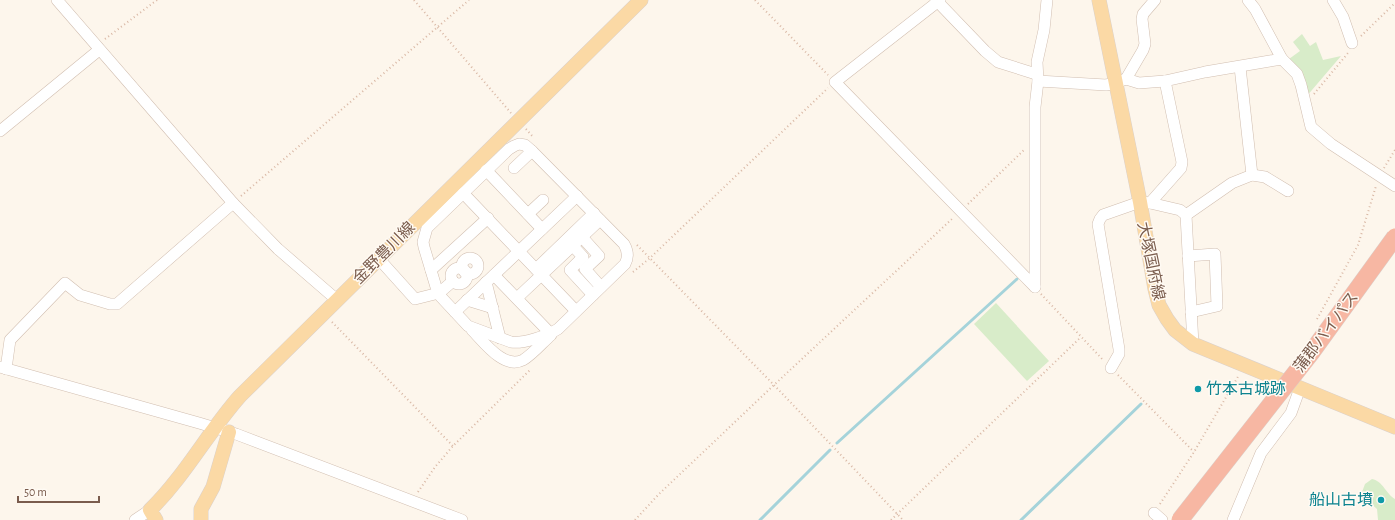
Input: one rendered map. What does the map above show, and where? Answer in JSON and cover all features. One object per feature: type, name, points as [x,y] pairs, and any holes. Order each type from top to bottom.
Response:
[{"type":"highway","name":"蒲郡バイパス","points":[[1180,520],[1296,372],[1395,237]]},
{"type":"highway","name":"蒲郡バイパス","points":[[1187,520],[1303,372],[1395,247]]},
{"type":"main road","name":"金野豊川線","points":[[153,515],[163,497],[214,427],[240,396],[641,0]]},
{"type":"main road","name":"大塚国府線","points":[[1099,0],[1121,81],[1145,202],[1154,288],[1159,305],[1167,319],[1175,330],[1193,344],[1395,427]]},
{"type":"main road","points":[[201,520],[201,509],[213,487],[229,432]]},
{"type":"street","points":[[57,0],[233,203],[278,249],[337,300]]},
{"type":"street","points":[[1047,0],[1044,30],[1037,62],[1037,78],[1035,107],[1035,288],[834,82],[938,1],[985,51],[998,62],[1037,78],[1106,85],[1121,81],[1139,83],[1165,81],[1205,72],[1282,59]]},
{"type":"street","points":[[1121,81],[1143,50],[1145,44],[1142,19],[1143,14],[1154,0]]},
{"type":"street","points":[[1248,0],[1256,9],[1282,59],[1297,74],[1311,127],[1331,144],[1395,186]]},
{"type":"street","points":[[1333,0],[1343,17],[1352,43]]},
{"type":"street","points":[[0,131],[99,50]]},
{"type":"street","points":[[1240,67],[1252,175]]},
{"type":"street","points":[[1111,368],[1119,354],[1098,224],[1103,215],[1145,202],[1181,168],[1182,162],[1165,81]]},
{"type":"street","points":[[519,144],[525,145],[532,151],[624,244],[628,254],[625,264],[576,311],[525,359],[514,362],[507,361],[502,358],[468,326],[439,293],[423,242],[427,228],[509,149],[519,144]]},
{"type":"street","points":[[514,168],[532,151]]},
{"type":"street","points":[[486,170],[542,229]]},
{"type":"street","points":[[1186,215],[1232,183],[1252,175],[1265,177],[1288,190]]},
{"type":"street","points":[[463,193],[576,311]]},
{"type":"street","points":[[455,312],[577,196]]},
{"type":"street","points":[[528,214],[543,200]]},
{"type":"street","points":[[1145,202],[1180,210],[1186,215],[1193,344]]},
{"type":"street","points":[[233,203],[117,304],[110,304],[80,295],[65,282],[10,340],[3,368],[214,427],[462,520]]},
{"type":"street","points":[[539,272],[573,246],[582,237],[597,216]]},
{"type":"street","points":[[517,298],[539,272],[597,216]]},
{"type":"street","points":[[431,270],[488,218]]},
{"type":"street","points":[[582,237],[599,256],[585,269],[597,291]]},
{"type":"street","points":[[573,246],[583,257],[570,270],[597,291]]},
{"type":"street","points":[[1188,256],[1215,254],[1217,306],[1191,312]]},
{"type":"street","points":[[379,259],[416,299],[439,293],[453,281],[458,284],[464,281],[466,277],[464,271]]},
{"type":"street","points":[[490,278],[517,298],[554,331]]},
{"type":"street","points":[[490,278],[493,308],[500,338]]},
{"type":"street","points":[[467,300],[493,308]]},
{"type":"street","points":[[468,326],[516,343],[554,331]]},
{"type":"street","points":[[1233,520],[1261,453],[1291,413],[1300,388]]},
{"type":"street","points":[[135,520],[153,515]]},
{"type":"path","points":[[99,50],[104,40],[157,0]]},
{"type":"path","points":[[414,0],[519,121]]},
{"type":"path","points":[[233,203],[469,0]]},
{"type":"path","points":[[755,0],[834,82],[650,258],[903,520]]},
{"type":"path","points":[[635,520],[659,494],[1035,140]]},
{"type":"path","points":[[1317,320],[1358,245],[1379,176],[1395,150]]},
{"type":"path","points":[[323,313],[452,446],[435,467],[412,501]]},
{"type":"path","points":[[891,520],[1081,338]]},
{"type":"path","points":[[1158,516],[1245,365]]},
{"type":"green space","points":[[1302,34],[1310,46],[1316,42],[1323,60],[1341,56],[1306,97],[1289,59],[1300,51],[1293,42]]},
{"type":"green space","points":[[996,303],[1049,361],[1027,381],[974,324]]},
{"type":"green space","name":"船山古墳","points":[[1372,479],[1379,482],[1395,499],[1395,520],[1378,520],[1377,509],[1366,499],[1362,492],[1365,484]]},
{"type":"waterway","points":[[837,443],[1017,279]]},
{"type":"waterway","points":[[1021,520],[1141,404]]},
{"type":"waterway","points":[[760,520],[830,450]]},
{"type":"place","name":"竹本古城跡","points":[[1198,389]]},
{"type":"place","name":"船山古墳","points":[[1381,500]]}]
